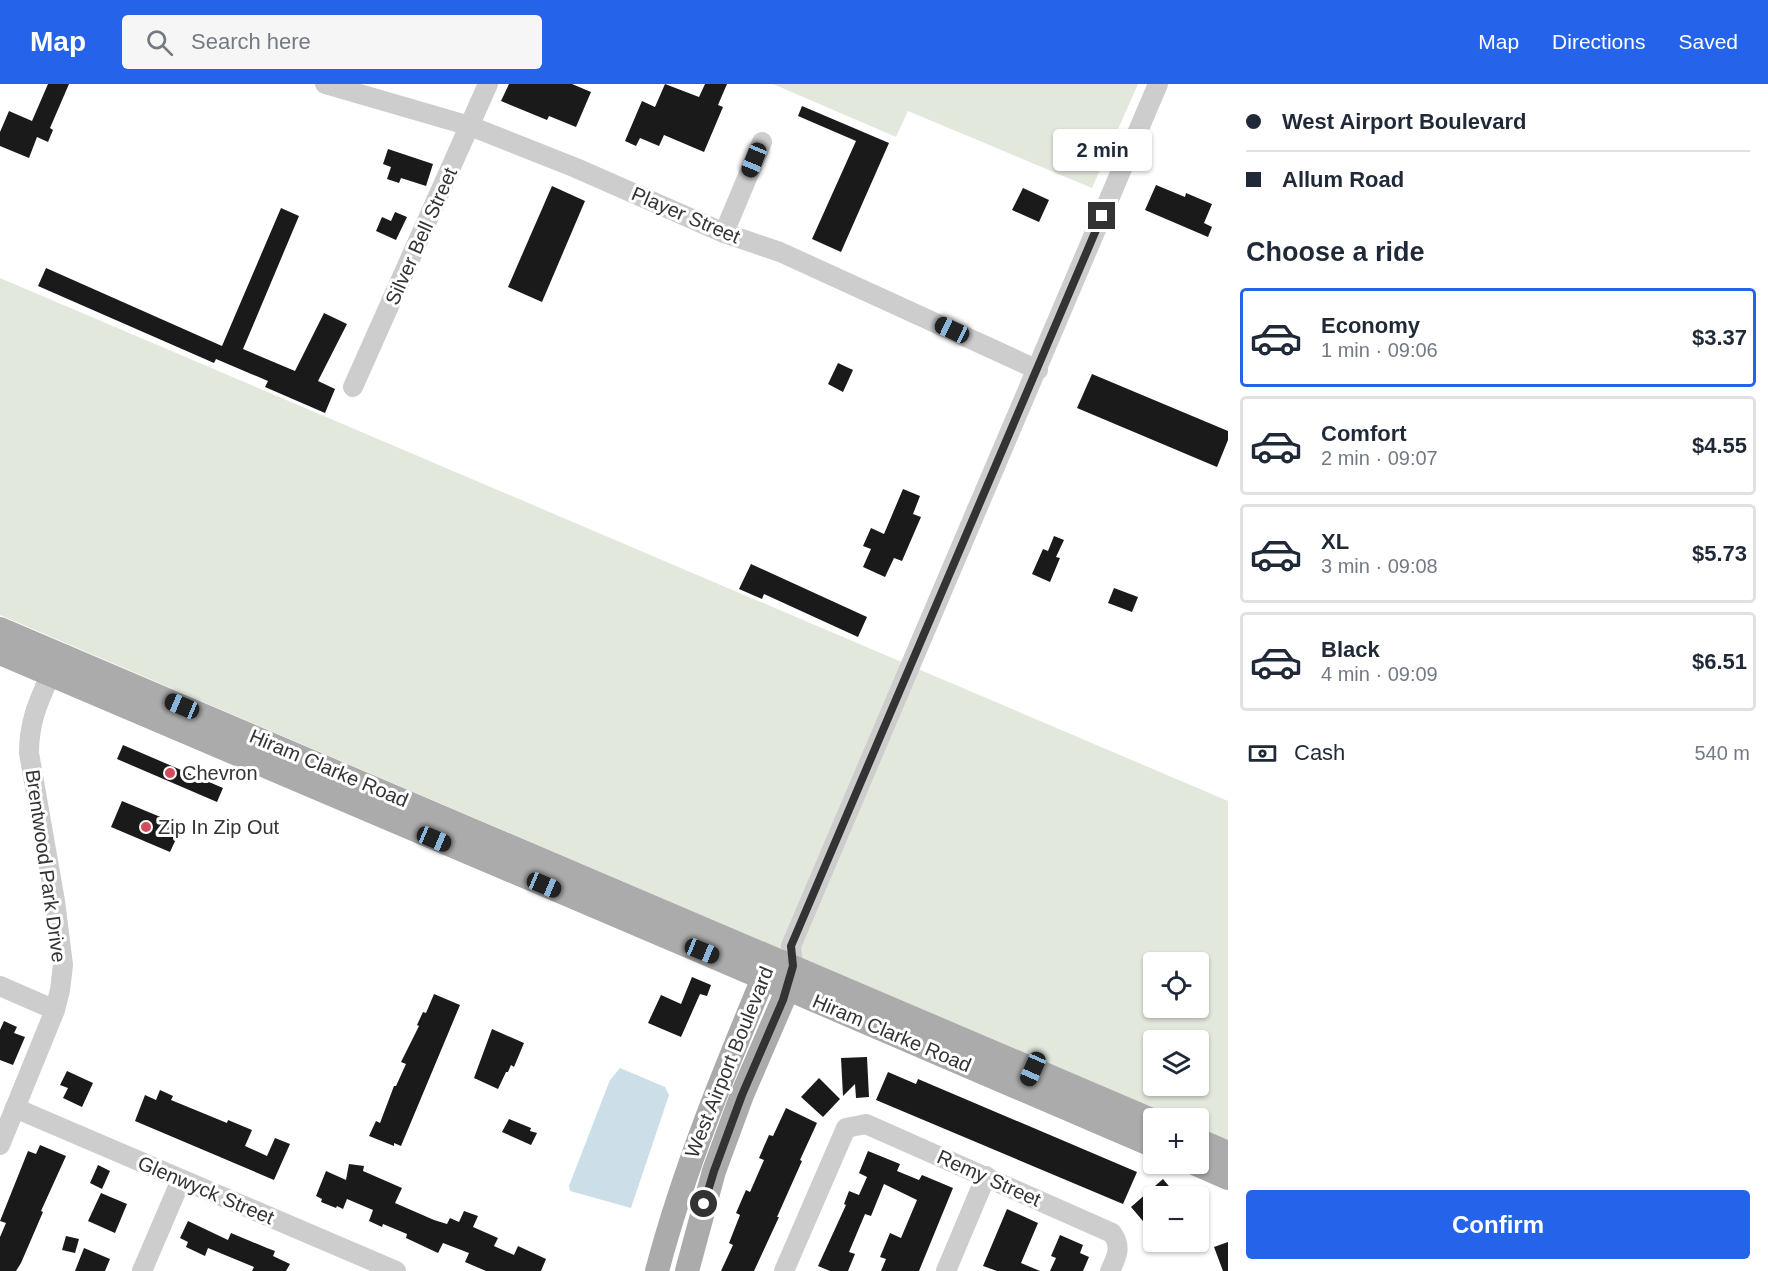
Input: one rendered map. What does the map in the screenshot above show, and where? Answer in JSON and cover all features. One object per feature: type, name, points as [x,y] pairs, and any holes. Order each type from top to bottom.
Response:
[{"type":"main road","name":"Hiram Clarke Road","points":[[0,629],[55,664],[571,884],[781,967],[1028,1079],[1143,1140]]},
{"type":"main road","name":"Hiram Clarke Road","points":[[0,653],[55,664]]},
{"type":"main road","name":"West Airport Boulevard","points":[[657,1271],[689,1162],[725,1068],[781,967]]},
{"type":"main road","name":"West Airport Boulevard","points":[[687,1271],[714,1171],[742,1095],[781,967]]},
{"type":"main road","name":"Hiram Clarke Road","points":[[1028,1079],[1143,1117]]},
{"type":"main road","points":[[1209,1152],[1228,1153]]},
{"type":"main road","points":[[1209,1160],[1228,1178]]},
{"type":"street","name":"Player Street","points":[[325,84],[470,126],[576,168],[724,233],[780,252],[1038,370]]},
{"type":"street","name":"Silver Bell Street","points":[[353,387],[488,84]]},
{"type":"street","points":[[781,967],[1038,370],[1158,84]]},
{"type":"street","points":[[724,233],[762,141]]},
{"type":"street","name":"Brentwood Park Drive","points":[[0,1145],[55,1010],[63,965],[55,901],[30,753],[29,733],[33,713],[55,664]]},
{"type":"street","points":[[0,986],[55,1010]]},
{"type":"street","name":"Glenwyck Street","points":[[15,1108],[396,1271]]},
{"type":"street","name":"Remy Street","points":[[784,1271],[846,1128],[856,1124],[866,1124],[1112,1233],[1118,1241],[1118,1254],[1110,1271]]},
{"type":"street","points":[[946,1271],[986,1176]]},
{"type":"street","points":[[142,1271],[181,1180]]},
{"type":"shaded area","points":[[773,84],[1138,84],[1092,188],[908,111],[896,137]]},
{"type":"shaded area","points":[[0,278],[1228,801],[1228,1141],[1209,1132],[1209,1108],[1152,1108],[0,615]]},
{"type":"shaded area","points":[[620,1068],[665,1087],[669,1095],[631,1208],[570,1191],[569,1186],[610,1080]]},
{"type":"building","points":[[48,84],[69,84],[50,128],[53,130],[48,142],[37,137],[29,158],[0,146],[0,132],[9,111],[32,121]]},
{"type":"building","points":[[509,84],[572,84],[591,92],[576,127],[549,116],[547,120],[501,101]]},
{"type":"building","points":[[665,84],[699,97],[705,84],[727,84],[718,105],[723,107],[704,152],[664,135],[659,146],[640,138],[636,146],[625,141],[642,101],[655,107]]},
{"type":"building","points":[[802,106],[889,143],[841,252],[812,239],[856,141],[798,116]]},
{"type":"building","points":[[388,149],[433,164],[426,186],[401,178],[399,183],[387,179],[391,167],[383,164]]},
{"type":"building","points":[[1156,185],[1185,197],[1186,193],[1212,204],[1204,223],[1212,227],[1208,237],[1145,210]]},
{"type":"building","points":[[552,186],[585,201],[542,302],[508,287]]},
{"type":"building","points":[[1023,188],[1049,200],[1039,222],[1012,210]]},
{"type":"building","points":[[281,208],[299,216],[243,349],[295,371],[324,313],[347,324],[318,381],[335,389],[325,413],[265,387],[268,381],[216,359],[214,363],[38,286],[46,268],[222,346]]},
{"type":"building","points":[[395,212],[407,217],[396,240],[376,231],[382,217],[391,221]]},
{"type":"building","points":[[838,363],[853,370],[843,392],[828,384]]},
{"type":"building","points":[[1092,374],[1228,431],[1228,440],[1217,467],[1077,408]]},
{"type":"building","points":[[903,489],[920,496],[913,514],[921,517],[902,561],[894,558],[885,577],[863,567],[871,549],[863,546],[871,528],[884,534]]},
{"type":"building","points":[[1054,536],[1064,540],[1056,557],[1060,558],[1050,582],[1032,574],[1043,549],[1048,551]]},
{"type":"building","points":[[751,564],[867,617],[858,637],[764,594],[762,599],[739,589]]},
{"type":"building","points":[[1114,588],[1138,597],[1132,612],[1108,603]]},
{"type":"building","name":"Chevron","points":[[123,745],[223,788],[217,802],[117,759]]},
{"type":"building","name":"Zip In Zip Out","points":[[122,801],[182,826],[170,852],[111,827]]},
{"type":"building","points":[[692,977],[711,985],[707,996],[700,994],[681,1037],[648,1023],[661,995],[681,1004]]},
{"type":"building","points":[[434,994],[460,1005],[401,1146],[394,1143],[394,1146],[369,1136],[376,1121],[380,1123],[394,1086],[406,1064],[401,1062],[419,1026],[417,1025],[423,1012],[426,1013]]},
{"type":"building","points":[[4,1021],[17,1027],[14,1033],[25,1037],[13,1065],[0,1060],[0,1030]]},
{"type":"building","points":[[492,1029],[524,1043],[514,1067],[511,1065],[498,1089],[474,1078]]},
{"type":"building","points":[[867,1057],[869,1097],[856,1098],[855,1084],[843,1096],[841,1058]]},
{"type":"building","points":[[67,1071],[93,1083],[82,1107],[63,1098],[68,1088],[60,1085]]},
{"type":"building","points":[[888,1072],[916,1084],[918,1079],[1137,1172],[1123,1204],[876,1100]]},
{"type":"building","points":[[819,1078],[840,1099],[823,1117],[801,1097]]},
{"type":"building","points":[[160,1090],[173,1096],[171,1100],[227,1123],[228,1120],[252,1130],[245,1146],[267,1156],[275,1138],[290,1144],[274,1180],[135,1121],[145,1095],[156,1100]]},
{"type":"building","points":[[786,1108],[817,1123],[800,1160],[802,1161],[754,1271],[721,1271],[733,1245],[729,1243],[740,1215],[736,1213],[746,1190],[750,1192],[764,1160],[759,1158],[769,1135],[773,1136]]},
{"type":"building","points":[[509,1119],[537,1133],[531,1145],[502,1132]]},
{"type":"building","points":[[40,1145],[66,1156],[21,1263],[16,1271],[0,1271],[0,1237],[6,1223],[0,1221],[28,1151],[36,1154]]},
{"type":"building","points":[[868,1151],[900,1164],[897,1171],[919,1180],[922,1175],[953,1188],[919,1271],[881,1271],[886,1259],[880,1257],[890,1233],[901,1238],[917,1200],[884,1184],[871,1216],[865,1214],[849,1252],[855,1254],[848,1271],[830,1271],[818,1266],[846,1205],[844,1204],[849,1191],[859,1195],[867,1177],[859,1173]]},
{"type":"building","points":[[349,1164],[364,1166],[363,1171],[402,1188],[395,1203],[434,1220],[447,1224],[450,1218],[459,1222],[464,1211],[478,1216],[473,1227],[498,1238],[494,1246],[514,1255],[518,1246],[546,1259],[541,1271],[486,1271],[465,1262],[469,1253],[443,1243],[438,1253],[406,1238],[407,1234],[369,1221],[373,1210],[347,1199],[343,1209],[321,1202],[322,1199],[316,1196],[326,1171],[346,1180]]},
{"type":"building","points":[[98,1165],[110,1171],[102,1189],[90,1183]]},
{"type":"building","points":[[1163,1179],[1169,1186],[1155,1186]]},
{"type":"building","points":[[101,1193],[127,1204],[115,1233],[88,1221]]},
{"type":"building","points":[[1143,1196],[1143,1221],[1131,1207]]},
{"type":"building","points":[[1007,1209],[1038,1223],[1021,1263],[1040,1271],[997,1271],[983,1266]]},
{"type":"building","points":[[188,1221],[228,1240],[231,1233],[275,1251],[273,1256],[290,1264],[286,1271],[252,1271],[254,1267],[208,1248],[205,1256],[186,1247],[188,1242],[180,1238]]},
{"type":"building","points":[[1060,1235],[1083,1245],[1080,1253],[1089,1257],[1083,1271],[1050,1271],[1056,1258],[1051,1256]]},
{"type":"building","points":[[66,1236],[79,1239],[75,1253],[62,1250]]},
{"type":"building","points":[[1228,1242],[1228,1271],[1223,1271],[1214,1247]]},
{"type":"building","points":[[84,1248],[110,1259],[105,1271],[75,1271]]},
{"type":"place","name":"Chevron","points":[[170,773]]},
{"type":"place","name":"Zip In Zip Out","points":[[146,827]]},
{"type":"route","points":[[704,1204],[742,1095],[783,1000],[793,966],[791,946],[1102,216]]}]
